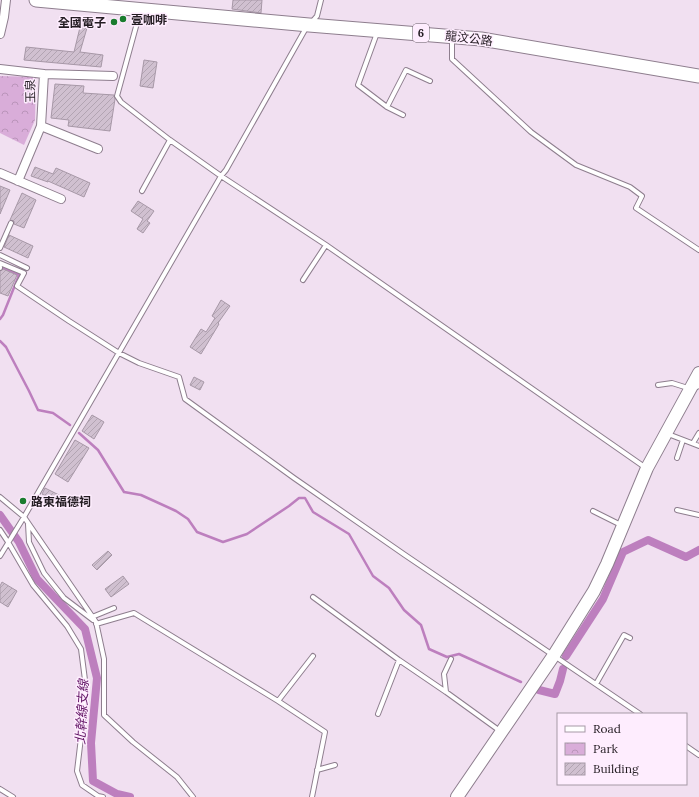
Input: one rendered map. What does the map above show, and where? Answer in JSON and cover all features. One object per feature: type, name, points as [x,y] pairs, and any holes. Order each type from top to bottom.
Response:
[{"type":"main road","name":"6","points":[[36,0],[141,9]]},
{"type":"main road","name":"龍汶公路","points":[[141,9],[308,25],[481,38],[699,76]]},
{"type":"main road","points":[[457,797],[554,655],[594,591],[607,564],[647,468],[665,433],[695,388],[699,373]]},
{"type":"street","points":[[0,34],[6,0]]},
{"type":"street","name":"玉泉","points":[[0,69],[44,74],[41,126],[18,181]]},
{"type":"street","points":[[44,74],[112,76]]},
{"type":"street","points":[[41,126],[98,149]]},
{"type":"street","points":[[0,173],[61,199]]},
{"type":"lane","points":[[0,556],[221,176],[226,170],[303,33],[308,25],[317,16],[321,0]]},
{"type":"lane","points":[[141,9],[117,96],[121,102],[170,140],[221,176],[326,244],[647,468]]},
{"type":"lane","points":[[378,30],[358,85],[387,107],[403,115]]},
{"type":"lane","points":[[452,36],[452,59],[531,132],[576,165],[630,187],[642,196],[636,208],[699,250]]},
{"type":"lane","points":[[387,107],[406,70],[430,81]]},
{"type":"lane","points":[[142,191],[170,140]]},
{"type":"lane","points":[[0,248],[11,223]]},
{"type":"lane","points":[[303,280],[326,244]]},
{"type":"lane","points":[[0,255],[27,268]]},
{"type":"lane","points":[[0,263],[24,273],[17,286],[119,353],[139,363],[179,377],[185,399],[301,483],[639,713]]},
{"type":"lane","points":[[658,385],[672,383],[695,388]]},
{"type":"lane","points":[[665,433],[699,446]]},
{"type":"lane","points":[[693,444],[699,433]]},
{"type":"lane","points":[[677,458],[683,440]]},
{"type":"lane","points":[[0,497],[24,517],[96,623],[104,659],[104,715],[133,742],[177,777],[193,797]]},
{"type":"lane","points":[[677,510],[699,515]]},
{"type":"lane","points":[[593,511],[623,526]]},
{"type":"lane","points":[[28,524],[29,542],[44,573],[64,598],[96,623]]},
{"type":"lane","points":[[0,530],[10,539],[33,585],[67,626],[81,649],[85,680],[83,721],[77,771],[82,785],[98,796],[102,797]]},
{"type":"lane","points":[[313,597],[501,732]]},
{"type":"lane","points":[[92,617],[114,608]]},
{"type":"lane","points":[[96,623],[134,613],[278,701],[324,732],[312,797]]},
{"type":"lane","points":[[596,684],[624,636],[630,638]]},
{"type":"lane","points":[[278,701],[313,656]]},
{"type":"lane","points":[[446,692],[444,674],[451,659]]},
{"type":"lane","points":[[378,714],[399,660]]},
{"type":"lane","points":[[687,747],[699,755]]},
{"type":"lane","points":[[317,770],[335,765]]},
{"type":"lane","points":[[0,789],[13,797]]},
{"type":"green space","points":[[0,76],[36,77],[35,120],[24,145],[0,133]]},
{"type":"building","points":[[233,0],[262,0],[261,13],[232,9]]},
{"type":"building","points":[[82,19],[89,21],[80,52],[103,55],[101,67],[24,60],[26,47],[74,52]]},
{"type":"building","points":[[144,60],[157,62],[153,88],[140,86]]},
{"type":"building","points":[[55,84],[84,86],[83,93],[114,95],[115,99],[110,131],[68,126],[69,120],[51,118]]},
{"type":"building","points":[[35,167],[53,174],[56,168],[90,183],[84,197],[48,181],[31,176]]},
{"type":"building","points":[[0,186],[10,190],[0,214]]},
{"type":"building","points":[[22,193],[36,200],[24,228],[14,224],[14,221],[10,220]]},
{"type":"building","points":[[138,201],[154,211],[147,221],[150,223],[143,233],[137,229],[143,219],[131,211]]},
{"type":"building","points":[[9,235],[33,246],[28,258],[4,247]]},
{"type":"building","points":[[3,269],[17,275],[8,296],[0,293],[0,271]]},
{"type":"building","points":[[221,300],[230,306],[218,323],[219,324],[201,354],[190,347],[201,329],[206,332],[215,318],[212,316]]},
{"type":"building","points":[[194,377],[204,382],[200,390],[190,385]]},
{"type":"building","points":[[92,415],[104,422],[94,439],[82,431]]},
{"type":"building","points":[[75,440],[89,448],[68,482],[55,474]]},
{"type":"building","points":[[45,488],[61,496],[58,502],[42,494]]},
{"type":"building","points":[[108,551],[112,555],[97,570],[92,565]]},
{"type":"building","points":[[123,576],[129,584],[111,597],[105,589]]},
{"type":"building","points":[[2,582],[17,591],[8,607],[0,602],[0,586]]},
{"type":"waterway","points":[[0,267],[19,275],[0,319]]},
{"type":"waterway","points":[[0,341],[6,347],[38,410],[53,413],[70,425]]},
{"type":"waterway","points":[[79,433],[98,450],[124,492],[141,495],[176,511],[188,519],[197,532],[223,542],[247,534],[299,498],[305,498],[313,512],[349,534],[373,576],[389,588],[404,610],[421,625],[429,649],[447,657],[459,654],[521,682]]},
{"type":"waterway","name":"北幹線支線","points":[[0,515],[19,542],[37,579],[85,629],[97,678],[91,743],[93,781],[117,794],[130,797]]},
{"type":"waterway","points":[[566,656],[603,599],[623,552],[648,540],[686,557],[699,550]]},
{"type":"waterway","points":[[539,690],[555,694],[563,669]]},
{"type":"place","name":"壹咖啡","points":[[123,19]]},
{"type":"place","name":"全國電子","points":[[114,22]]},
{"type":"place","name":"路東福德祠","points":[[23,501]]}]
